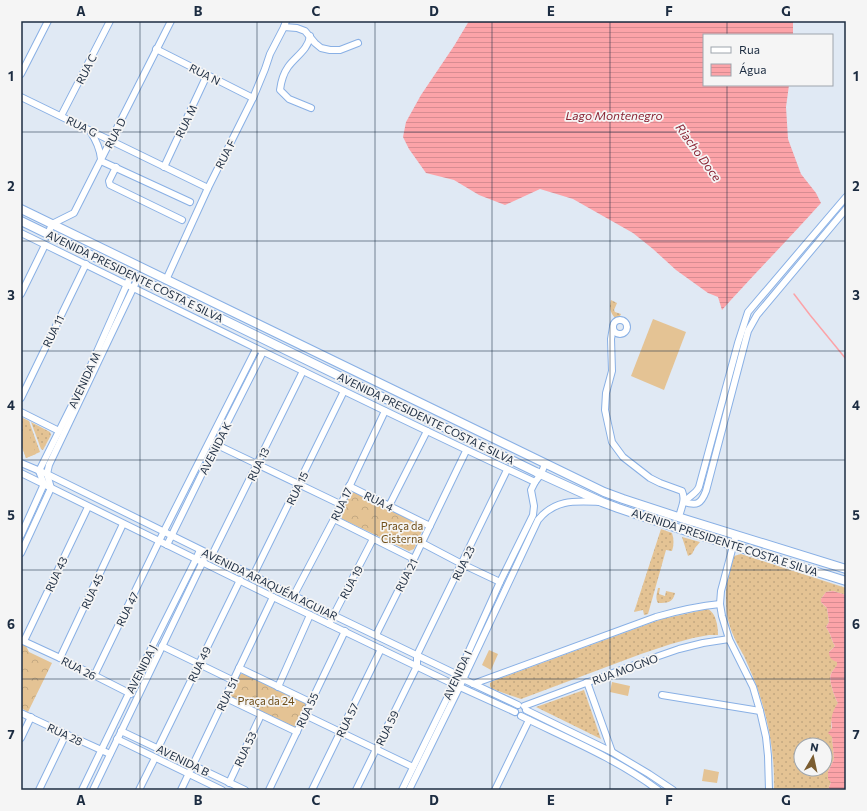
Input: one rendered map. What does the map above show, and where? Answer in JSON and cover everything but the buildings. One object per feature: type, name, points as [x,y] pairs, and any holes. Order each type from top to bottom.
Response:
[{"type":"main road","name":"AVENIDA PRESIDENTE COSTA E SILVA","points":[[21,209],[604,492],[846,569]]},
{"type":"main road","name":"AVENIDA PRESIDENTE COSTA E SILVA","points":[[21,221],[541,474],[602,502],[680,529],[846,581]]},
{"type":"main road","points":[[417,414],[423,403]]},
{"type":"street","points":[[21,74],[48,21]]},
{"type":"street","name":"RUA C","points":[[61,116],[110,21]]},
{"type":"street","name":"RUA D","points":[[52,224],[74,213],[171,21]]},
{"type":"street","points":[[285,24],[305,31],[321,48],[340,50],[358,43]]},
{"type":"street","name":"RUA F","points":[[166,280],[208,188],[253,98],[270,54],[285,24]]},
{"type":"street","points":[[310,36],[309,42],[305,48],[289,66],[284,75],[280,90],[289,99],[311,108]]},
{"type":"street","name":"RUA N","points":[[156,49],[253,98]]},
{"type":"street","name":"RUA M","points":[[164,167],[207,76]]},
{"type":"street","name":"RUA G","points":[[21,97],[208,188]]},
{"type":"street","points":[[90,130],[97,142],[101,161],[190,202]]},
{"type":"street","points":[[116,168],[109,181],[110,185],[182,220]]},
{"type":"street","points":[[684,502],[688,497],[698,492],[740,336],[748,312],[846,197]]},
{"type":"street","points":[[684,502],[696,504],[700,502],[706,491],[748,331],[756,315],[846,209]]},
{"type":"street","points":[[48,234],[52,224]]},
{"type":"street","points":[[21,233],[256,349],[507,470],[535,482],[541,474],[545,464]]},
{"type":"street","points":[[21,294],[45,245]]},
{"type":"street","name":"RUA 11","points":[[21,398],[86,264]]},
{"type":"street","name":"AVENIDA M","points":[[39,471],[59,431],[86,384],[127,284],[135,276]]},
{"type":"street","name":"AVENIDA M","points":[[47,474],[49,464],[86,384],[134,288],[135,276]]},
{"type":"street","points":[[613,327],[611,339],[612,371],[606,393],[605,410],[612,442],[623,457],[650,478],[682,491],[684,502],[679,517]]},
{"type":"street","name":"AVENIDA K","points":[[160,541],[256,349]]},
{"type":"street","name":"AVENIDA K","points":[[167,545],[263,352]]},
{"type":"street","name":"RUA 13","points":[[210,554],[258,465],[303,371]]},
{"type":"street","name":"RUA 15","points":[[249,585],[344,391]]},
{"type":"street","name":"RUA 17","points":[[294,595],[334,519],[385,411]]},
{"type":"street","points":[[21,412],[59,431]]},
{"type":"street","points":[[389,506],[427,431]]},
{"type":"street","points":[[209,441],[340,504]]},
{"type":"street","name":"RUA 21","points":[[376,635],[466,451]]},
{"type":"street","name":"AVENIDA ARAQUÉM AGUIAR","points":[[21,463],[47,474],[164,531],[612,752],[673,790]]},
{"type":"street","name":"RUA 23","points":[[417,655],[507,470]]},
{"type":"street","points":[[21,535],[44,484],[39,471]]},
{"type":"street","name":"AVENIDA ARAQUÉM AGUIAR","points":[[21,474],[310,615],[515,712]]},
{"type":"street","points":[[21,553],[51,488],[47,474]]},
{"type":"street","name":"AVENIDA I","points":[[402,790],[454,684],[500,582],[533,514],[534,506],[531,490],[535,482]]},
{"type":"street","name":"RUA 4","points":[[349,486],[430,526]]},
{"type":"street","name":"AVENIDA I","points":[[409,790],[538,520],[552,507],[558,504],[574,502],[602,502]]},
{"type":"street","name":"RUA 43","points":[[23,641],[88,506]]},
{"type":"street","points":[[334,519],[414,559]]},
{"type":"street","name":"RUA 45","points":[[60,658],[123,524]]},
{"type":"street","points":[[736,535],[721,591],[720,604],[728,639],[752,687],[760,712],[768,756],[769,790]]},
{"type":"street","name":"RUA 19","points":[[329,624],[373,539]]},
{"type":"street","name":"RUA 47","points":[[94,676],[160,541]]},
{"type":"street","points":[[422,543],[500,582]]},
{"type":"street","name":"AVENIDA J","points":[[82,790],[200,550]]},
{"type":"street","name":"AVENIDA J","points":[[93,790],[202,562],[210,554]]},
{"type":"street","points":[[511,559],[518,563]]},
{"type":"street","name":"RUA 49","points":[[158,748],[240,580]]},
{"type":"street","name":"RUA 51","points":[[181,790],[273,597]]},
{"type":"street","points":[[473,684],[656,617],[676,611],[720,604]]},
{"type":"street","points":[[278,687],[310,615]]},
{"type":"street","name":"RUA 55","points":[[269,790],[345,631]]},
{"type":"street","name":"RUA MOGNO","points":[[522,707],[679,649],[728,639]]},
{"type":"street","name":"RUA 26","points":[[23,641],[60,658],[137,698]]},
{"type":"street","points":[[162,646],[234,681]]},
{"type":"street","name":"RUA 57","points":[[312,790],[381,649]]},
{"type":"street","points":[[417,655],[417,666]]},
{"type":"street","name":"RUA 59","points":[[356,790],[417,666]]},
{"type":"street","points":[[239,668],[310,702]]},
{"type":"street","points":[[587,682],[612,752]]},
{"type":"street","points":[[662,695],[760,712]]},
{"type":"street","points":[[226,698],[297,732]]},
{"type":"street","points":[[522,716],[525,713],[522,707],[515,708],[515,712],[518,716],[522,716],[616,763],[658,790]]},
{"type":"street","name":"RUA 28","points":[[21,713],[110,754]]},
{"type":"street","name":"RUA 53","points":[[230,783],[261,715]]},
{"type":"street","points":[[305,715],[413,767]]},
{"type":"street","points":[[21,738],[31,718]]},
{"type":"street","points":[[495,790],[529,720]]},
{"type":"street","name":"AVENIDA B","points":[[121,731],[245,790]]},
{"type":"street","points":[[39,790],[66,734]]},
{"type":"street","name":"AVENIDA B","points":[[117,739],[222,790]]},
{"type":"street","points":[[139,790],[155,758]]},
{"type":"green space","points":[[611,300],[617,303],[614,310],[615,312],[621,314],[619,318],[615,318],[611,312]]},
{"type":"green space","points":[[653,319],[686,332],[664,390],[631,376]]},
{"type":"green space","points":[[21,417],[29,421],[40,452],[26,458],[21,444]]},
{"type":"green space","points":[[31,422],[50,432],[51,435],[43,450],[41,449]]},
{"type":"green space","points":[[28,431],[36,454],[26,458],[21,444],[21,434]]},
{"type":"green space","name":"Praça da Cisterna","points":[[354,492],[421,524],[423,529],[414,549],[409,551],[342,519],[340,514],[350,494]]},
{"type":"green space","points":[[661,529],[672,533],[673,546],[672,551],[666,550],[648,614],[644,615],[643,610],[634,612]]},
{"type":"green space","points":[[682,537],[700,542],[692,554],[688,556]]},
{"type":"green space","points":[[741,554],[846,588],[846,595],[833,591],[826,592],[821,599],[821,602],[827,608],[829,622],[826,627],[835,646],[829,652],[837,662],[837,666],[830,676],[832,688],[838,703],[831,723],[832,737],[793,737],[793,777],[830,777],[831,782],[828,790],[774,790],[772,752],[762,702],[744,656],[733,636],[727,615],[726,592],[734,556]]},
{"type":"green space","points":[[658,588],[660,588],[659,594],[665,596],[666,591],[675,593],[673,599],[671,601],[658,603],[656,597]]},
{"type":"green space","points":[[708,609],[715,617],[718,635],[693,638],[671,644],[521,699],[498,691],[490,686],[490,683],[493,681],[662,619]]},
{"type":"green space","points":[[21,643],[26,646],[29,652],[52,663],[28,712],[21,708]]},
{"type":"green space","points":[[489,650],[498,654],[491,670],[482,665]]},
{"type":"green space","name":"Praça da 24","points":[[243,673],[305,702],[307,706],[296,727],[291,729],[231,700],[230,695],[239,675]]},
{"type":"green space","points":[[612,682],[630,686],[628,696],[610,692]]},
{"type":"green space","points":[[584,690],[601,739],[536,707]]},
{"type":"green space","points":[[704,769],[719,772],[717,783],[702,781]]},
{"type":"water","name":"Lago Montenegro","points":[[469,21],[793,21],[793,34],[703,34],[703,86],[789,86],[786,107],[788,139],[801,174],[816,193],[821,203],[722,310],[718,297],[708,293],[676,270],[633,233],[573,199],[540,189],[505,205],[479,195],[454,180],[426,173],[409,149],[403,137],[406,122],[421,95]]},
{"type":"water","points":[[833,591],[846,595],[846,790],[828,790],[831,782],[828,777],[833,777],[834,759],[833,737],[828,733],[832,728],[832,714],[838,703],[830,680],[830,676],[837,665],[837,662],[832,660],[829,652],[835,646],[826,627],[829,622],[827,608],[821,602],[821,599],[826,592]]},
{"type":"waterway","name":"Riacho Doce","points":[[794,294],[846,359]]}]
